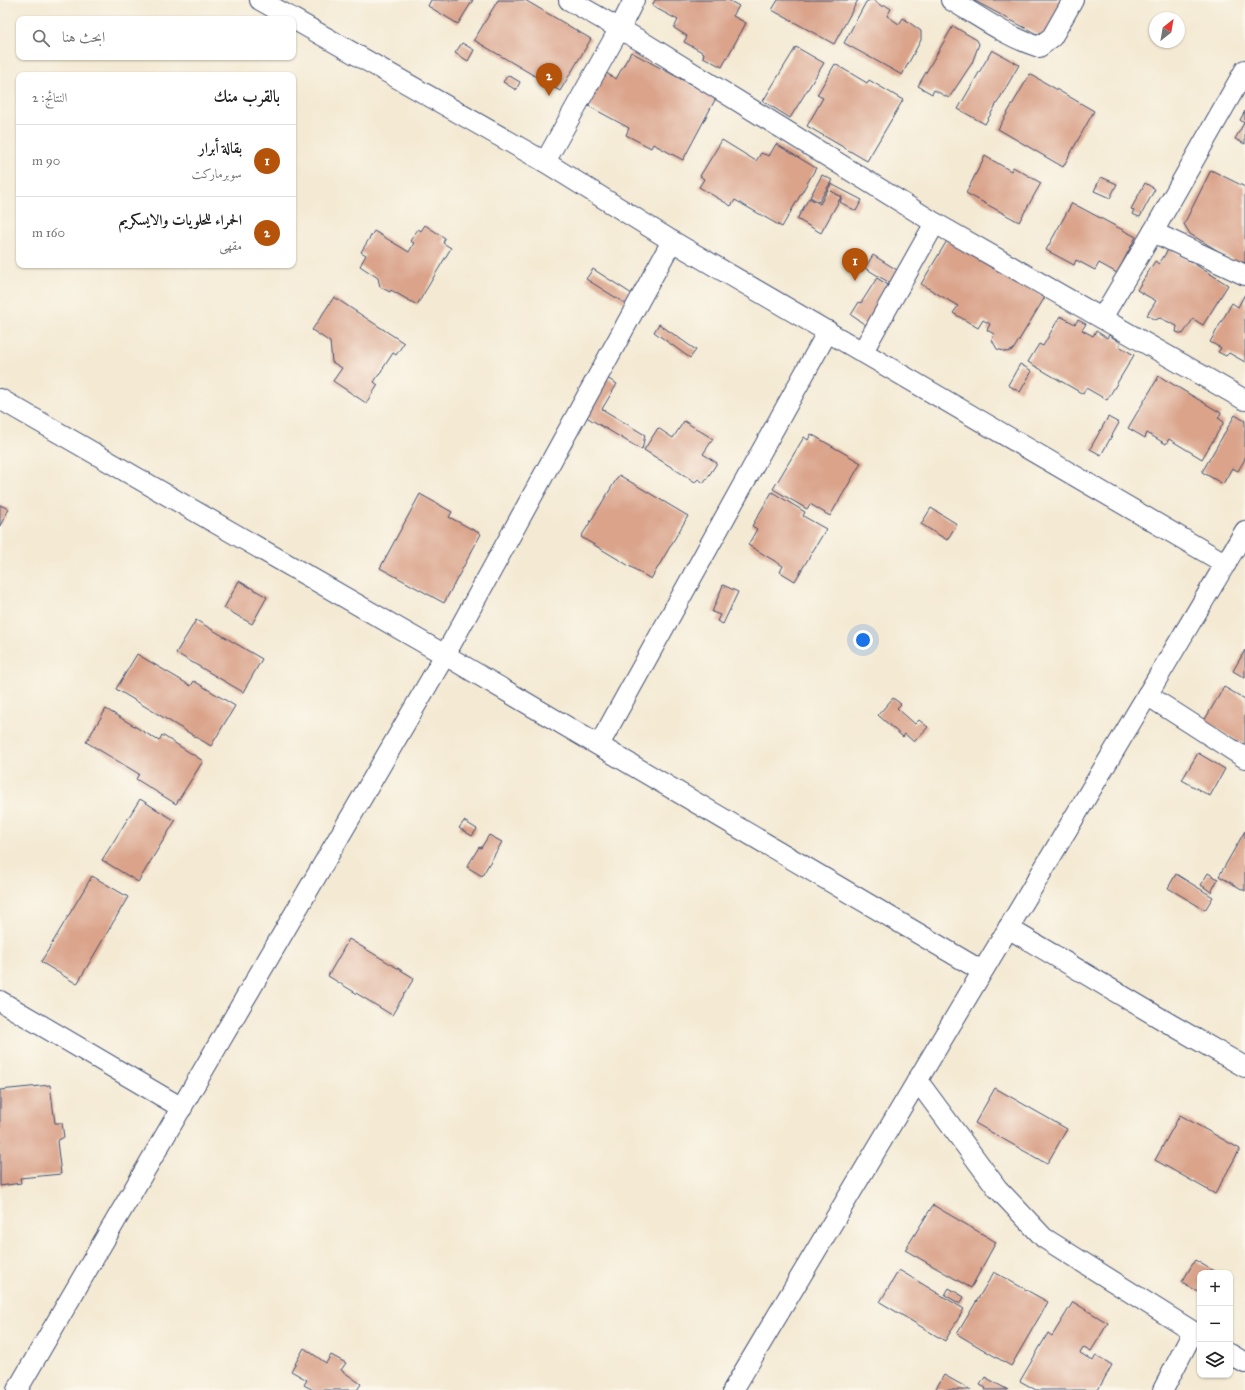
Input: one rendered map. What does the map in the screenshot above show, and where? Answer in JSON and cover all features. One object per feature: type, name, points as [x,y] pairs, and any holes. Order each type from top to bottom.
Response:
[{"type":"street","points":[[260,0],[288,16]]},
{"type":"street","points":[[569,0],[620,28],[935,223],[1245,400]]},
{"type":"street","points":[[545,162],[620,28],[634,0]]},
{"type":"street","points":[[951,0],[1023,42],[1040,47],[1052,37],[1073,0]]},
{"type":"street","points":[[296,20],[545,162],[672,241],[1226,564]]},
{"type":"street","points":[[1102,318],[1153,232],[1245,70]]},
{"type":"street","points":[[863,351],[935,223]]},
{"type":"street","points":[[1153,232],[1245,275]]},
{"type":"street","points":[[17,1390],[445,655],[672,241]]},
{"type":"street","points":[[599,745],[828,331]]},
{"type":"street","points":[[0,399],[445,655],[982,972]]},
{"type":"street","points":[[733,1390],[1245,531]]},
{"type":"street","points":[[1147,695],[1245,758]]},
{"type":"street","points":[[1008,928],[1245,1067]]},
{"type":"street","points":[[0,1001],[182,1108]]},
{"type":"street","points":[[917,1080],[997,1188],[1044,1238],[1196,1334],[1163,1390]]},
{"type":"street","points":[[1233,1356],[1245,1363]]},
{"type":"building","points":[[431,0],[473,0],[458,24],[428,6]]},
{"type":"building","points":[[498,0],[525,0],[591,39],[560,91],[474,40]]},
{"type":"building","points":[[655,0],[728,0],[739,6],[733,16],[746,23],[722,67],[703,57],[704,53],[684,42],[687,36],[674,28],[678,20],[652,6]]},
{"type":"building","points":[[778,0],[858,0],[834,44],[772,10]]},
{"type":"building","points":[[873,0],[883,7],[885,5],[891,9],[887,16],[899,24],[903,18],[921,31],[921,40],[902,75],[844,43],[866,2]]},
{"type":"building","points":[[973,0],[1067,0],[1046,39]]},
{"type":"building","points":[[953,26],[977,40],[979,44],[972,63],[949,98],[934,90],[932,94],[918,86]]},
{"type":"building","points":[[462,43],[474,50],[468,61],[455,53]]},
{"type":"building","points":[[796,47],[824,63],[790,118],[763,101]]},
{"type":"building","points":[[992,50],[1019,65],[985,124],[958,109]]},
{"type":"building","points":[[631,52],[716,98],[683,160],[653,144],[651,148],[626,135],[629,128],[585,104],[603,71],[616,79]]},
{"type":"building","points":[[835,64],[867,83],[869,80],[903,100],[867,161],[807,126],[823,98],[817,95]]},
{"type":"building","points":[[1030,74],[1094,111],[1063,167],[998,129]]},
{"type":"building","points":[[508,75],[520,82],[516,90],[503,82]]},
{"type":"building","points":[[1245,111],[1245,144],[1235,139],[1244,123],[1240,120]]},
{"type":"building","points":[[722,140],[756,161],[761,153],[769,156],[776,144],[816,168],[782,227],[735,200],[731,206],[699,187],[704,179],[700,176]]},
{"type":"building","points":[[985,156],[1011,171],[1013,167],[1041,183],[1019,222],[966,193]]},
{"type":"building","points":[[1211,170],[1245,187],[1245,262],[1240,264],[1190,234],[1184,224]]},
{"type":"building","points":[[822,175],[832,180],[819,202],[810,197]]},
{"type":"building","points":[[1101,177],[1117,184],[1110,198],[1094,191]]},
{"type":"building","points":[[1145,183],[1155,189],[1140,217],[1132,214],[1134,210],[1131,209]]},
{"type":"building","points":[[831,184],[862,200],[856,211],[840,202],[842,197],[831,191],[841,197],[821,233],[797,219],[809,198],[820,204]]},
{"type":"building","points":[[1072,203],[1136,237],[1117,273],[1099,263],[1095,270],[1076,260],[1074,265],[1046,250]]},
{"type":"building","points":[[425,225],[445,238],[443,243],[451,248],[417,305],[391,290],[390,292],[380,287],[378,278],[360,266],[366,255],[361,252],[374,231],[409,252],[414,243],[410,241],[418,229],[421,231]]},
{"type":"building","points":[[948,239],[1045,297],[1013,350],[1007,352],[997,349],[992,340],[994,334],[987,330],[990,324],[983,320],[978,328],[953,313],[958,306],[921,284]]},
{"type":"building","points":[[1169,248],[1228,285],[1203,325],[1193,319],[1183,334],[1176,332],[1177,326],[1160,318],[1155,320],[1147,315],[1156,301],[1137,290],[1155,261],[1159,264]]},
{"type":"building","points":[[873,255],[902,273],[895,286],[865,268]]},
{"type":"building","points":[[593,269],[632,294],[626,304],[586,279]]},
{"type":"building","points":[[877,278],[891,287],[867,326],[851,315],[859,302],[861,303]]},
{"type":"building","points":[[1245,294],[1245,362],[1229,353],[1226,356],[1218,352],[1221,348],[1210,342],[1232,303],[1238,307]]},
{"type":"building","points":[[334,297],[404,343],[396,355],[393,353],[374,382],[378,385],[366,403],[333,381],[342,368],[332,362],[330,342],[312,330]]},
{"type":"building","points":[[1060,316],[1075,324],[1078,320],[1086,324],[1082,330],[1093,336],[1096,331],[1107,338],[1109,335],[1121,343],[1119,346],[1134,355],[1107,400],[1086,388],[1083,394],[1028,362],[1039,344],[1043,346]]},
{"type":"building","points":[[659,324],[696,350],[690,358],[654,332]]},
{"type":"building","points":[[1020,364],[1032,371],[1020,392],[1008,385]]},
{"type":"building","points":[[1159,376],[1221,413],[1218,418],[1224,422],[1202,459],[1169,439],[1166,444],[1147,433],[1145,438],[1128,428]]},
{"type":"building","points":[[605,377],[617,384],[602,409],[645,435],[642,450],[583,415]]},
{"type":"building","points":[[1235,415],[1245,421],[1245,459],[1238,471],[1232,468],[1223,484],[1202,472]]},
{"type":"building","points":[[1108,417],[1119,423],[1101,455],[1090,449]]},
{"type":"building","points":[[684,421],[713,439],[703,454],[717,463],[704,483],[698,479],[695,482],[644,450],[658,428],[673,438]]},
{"type":"building","points":[[811,434],[861,463],[830,516],[810,504],[807,509],[773,489],[804,437],[808,440]]},
{"type":"building","points":[[619,475],[688,516],[651,579],[581,537]]},
{"type":"building","points":[[772,492],[805,512],[803,516],[826,529],[795,581],[780,572],[783,566],[748,545],[757,529],[752,526]]},
{"type":"building","points":[[420,494],[452,512],[449,517],[481,534],[444,603],[380,568]]},
{"type":"building","points":[[0,505],[9,509],[0,526]]},
{"type":"building","points":[[931,508],[957,524],[947,540],[921,524]]},
{"type":"building","points":[[239,581],[267,597],[252,624],[224,608]]},
{"type":"building","points":[[723,585],[738,592],[723,624],[717,621],[720,615],[712,612]]},
{"type":"building","points":[[196,620],[262,659],[243,692],[176,653]]},
{"type":"building","points":[[1245,650],[1245,678],[1233,671]]},
{"type":"building","points":[[137,654],[191,686],[194,681],[235,706],[211,746],[116,689]]},
{"type":"building","points":[[1224,687],[1245,699],[1245,745],[1204,721]]},
{"type":"building","points":[[893,698],[901,704],[897,708],[915,724],[919,720],[928,727],[914,742],[905,734],[903,737],[878,715]]},
{"type":"building","points":[[106,709],[159,741],[162,735],[203,761],[176,804],[136,779],[139,774],[86,742]]},
{"type":"building","points":[[1198,753],[1225,769],[1210,796],[1182,780]]},
{"type":"building","points":[[140,799],[175,821],[138,882],[102,860]]},
{"type":"building","points":[[464,821],[477,829],[472,836],[459,828]]},
{"type":"building","points":[[1245,831],[1245,891],[1219,876]]},
{"type":"building","points":[[489,835],[502,842],[482,876],[467,867],[479,847],[481,848]]},
{"type":"building","points":[[1208,873],[1218,879],[1211,892],[1201,885]]},
{"type":"building","points":[[1176,874],[1213,897],[1205,910],[1168,888]]},
{"type":"building","points":[[92,876],[128,897],[77,984],[41,962]]},
{"type":"building","points":[[349,939],[414,978],[392,1015],[328,976]]},
{"type":"building","points":[[50,1085],[55,1123],[62,1123],[64,1137],[57,1141],[61,1174],[20,1178],[21,1183],[0,1186],[0,1090]]},
{"type":"building","points":[[995,1088],[1067,1129],[1047,1164],[975,1123]]},
{"type":"building","points":[[1180,1115],[1240,1149],[1215,1194],[1155,1160]]},
{"type":"building","points":[[933,1205],[996,1242],[971,1288],[905,1250]]},
{"type":"building","points":[[1195,1260],[1212,1270],[1197,1270],[1197,1291],[1182,1282]]},
{"type":"building","points":[[899,1270],[964,1309],[945,1341],[880,1302]]},
{"type":"building","points":[[994,1272],[1048,1302],[1011,1366],[957,1334]]},
{"type":"building","points":[[949,1288],[964,1297],[960,1304],[945,1295]]},
{"type":"building","points":[[1073,1302],[1108,1323],[1091,1351],[1084,1347],[1080,1353],[1093,1361],[1096,1355],[1112,1365],[1098,1390],[1036,1390],[1020,1381],[1048,1333],[1052,1336]]},
{"type":"building","points":[[304,1348],[326,1363],[331,1355],[346,1363],[341,1370],[361,1384],[357,1390],[313,1390],[304,1385],[307,1380],[291,1371]]},
{"type":"building","points":[[944,1375],[971,1390],[935,1390]]},
{"type":"building","points":[[985,1377],[1008,1390],[985,1390],[986,1388],[980,1385]]},
{"type":"place","name":"الحمراء للحلويات والايسكريم","points":[[549,96]]},
{"type":"place","name":"بقالة أبرار","points":[[855,281]]}]
